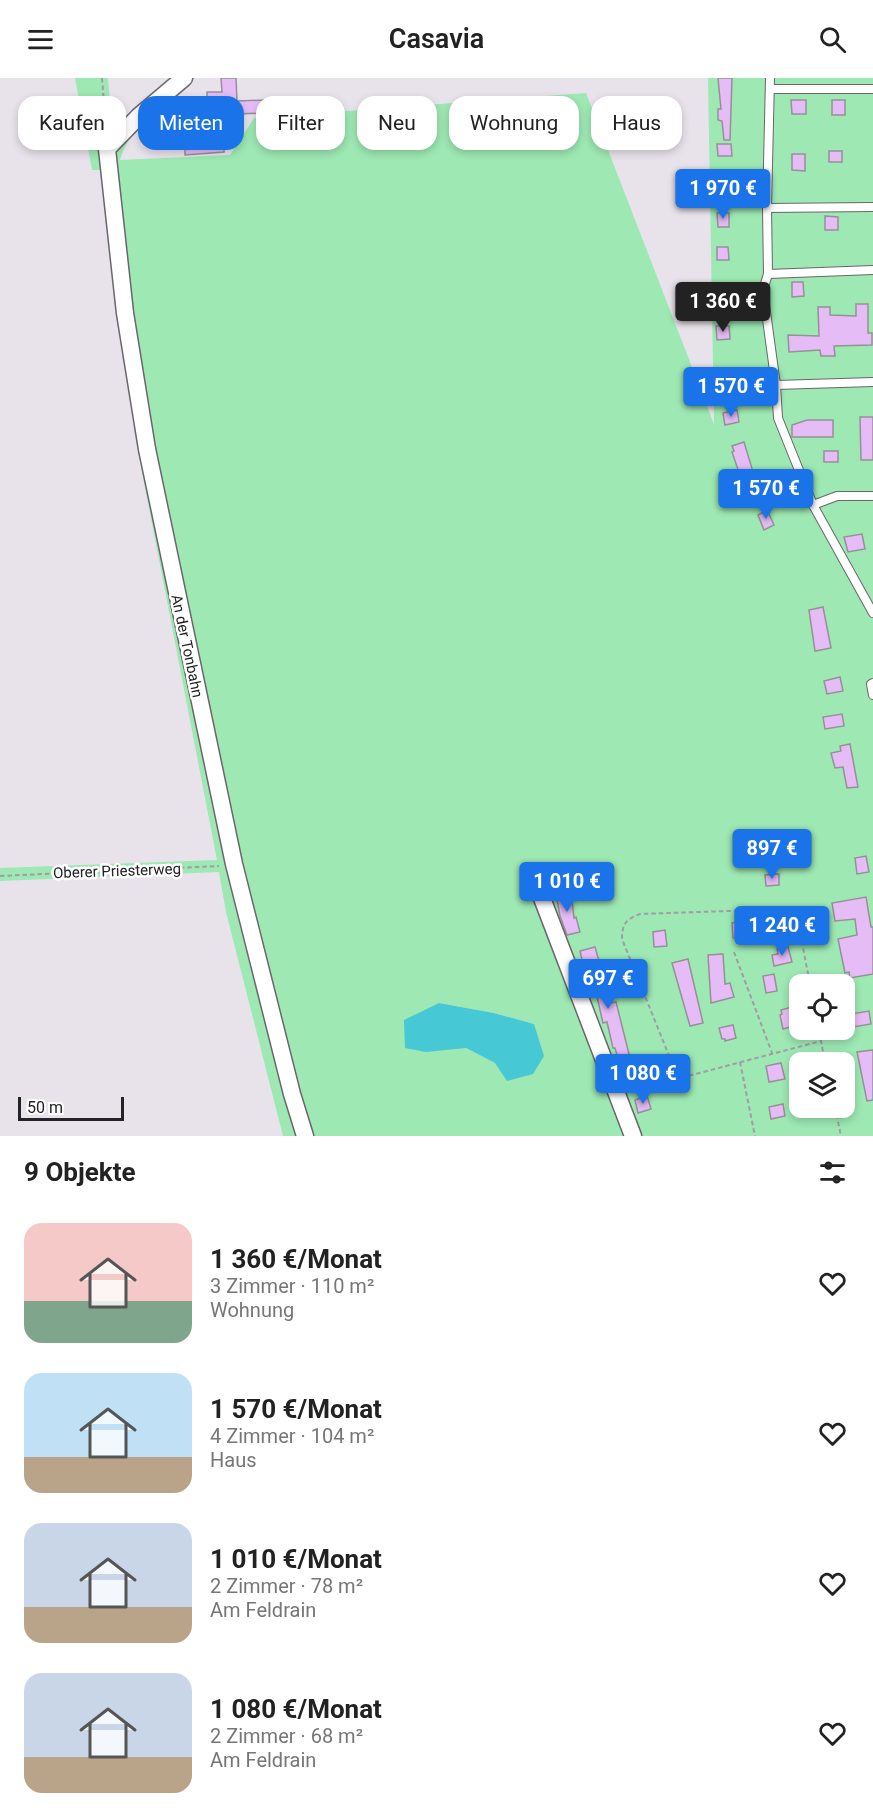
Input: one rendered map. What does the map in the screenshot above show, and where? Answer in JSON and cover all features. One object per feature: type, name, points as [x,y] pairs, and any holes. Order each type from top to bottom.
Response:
[{"type":"street","points":[[126,129],[184,78]]},
{"type":"street","name":"An der Tonbahn","points":[[107,150],[125,313],[147,449],[234,864],[292,1094],[305,1136]]},
{"type":"street","points":[[537,885],[633,1136]]},
{"type":"lane","points":[[770,78],[768,274],[764,290],[778,418],[813,505],[873,613]]},
{"type":"lane","points":[[770,89],[873,89]]},
{"type":"lane","points":[[767,208],[873,207]]},
{"type":"lane","points":[[768,274],[873,270]]},
{"type":"lane","points":[[776,385],[873,382]]},
{"type":"lane","points":[[813,505],[837,496],[873,495]]},
{"type":"lane","points":[[872,683],[873,695]]},
{"type":"path","points":[[102,78],[103,96]]},
{"type":"path","name":"Oberer Priesterweg","points":[[0,876],[213,867],[234,864]]},
{"type":"path","points":[[678,1078],[622,939],[622,927],[628,918],[640,914],[786,909],[794,912],[798,922],[808,974]]},
{"type":"path","points":[[734,952],[771,1053]]},
{"type":"path","points":[[617,1094],[821,1041],[823,1052]]},
{"type":"path","points":[[740,1062],[755,1136]]},
{"type":"path","points":[[837,1118],[841,1136]]},
{"type":"green space","points":[[75,78],[108,78],[109,96],[78,96]]},
{"type":"green space","points":[[175,78],[195,78],[173,96],[154,96]]},
{"type":"green space","points":[[708,78],[873,78],[873,1136],[283,1136],[226,912],[219,872],[0,881],[0,868],[217,860],[138,451],[118,313],[101,170],[92,170],[88,150],[124,150],[120,160],[230,155],[233,150],[244,150],[244,133],[254,118],[256,118],[256,150],[345,150],[345,111],[357,110],[357,150],[437,150],[437,104],[449,103],[449,150],[579,150],[579,96],[546,96],[586,93],[591,106],[591,150],[608,150],[714,424]],"holes":[[[439,1003],[494,1013],[534,1024],[495,1063],[466,1048]]]},
{"type":"green space","points":[[138,110],[138,128],[126,145],[126,120]]},
{"type":"water","points":[[439,1003],[494,1013],[534,1024],[544,1056],[533,1074],[507,1081],[495,1063],[466,1048],[426,1052],[405,1048],[404,1020]]},
{"type":"building","points":[[221,78],[236,78],[237,96],[207,96],[207,92],[222,92]]},
{"type":"building","points":[[718,78],[732,78],[730,140],[724,140],[722,121],[718,120],[718,109],[721,109]]},
{"type":"building","points":[[256,100],[256,113],[244,114],[244,101]]},
{"type":"building","points":[[791,100],[806,100],[806,114],[792,114]]},
{"type":"building","points":[[832,100],[845,100],[845,115],[832,115]]},
{"type":"building","points":[[717,144],[731,144],[732,156],[718,156]]},
{"type":"building","points":[[185,150],[224,150],[224,152],[185,155]]},
{"type":"building","points":[[829,151],[842,151],[842,162],[829,162]]},
{"type":"building","points":[[792,154],[805,154],[805,171],[792,170]]},
{"type":"building","points":[[717,213],[729,213],[729,227],[718,227]]},
{"type":"building","points":[[825,216],[838,217],[838,230],[825,230]]},
{"type":"building","points":[[717,247],[728,247],[729,260],[717,260]]},
{"type":"building","points":[[792,282],[803,282],[804,296],[792,297]]},
{"type":"building","points":[[856,304],[868,304],[868,333],[872,333],[872,345],[834,346],[835,356],[821,356],[820,350],[789,352],[788,335],[819,336],[818,307],[830,307],[830,315],[856,316]]},
{"type":"building","points":[[716,326],[729,326],[730,339],[717,340]]},
{"type":"building","points":[[737,410],[739,422],[725,425],[723,413]]},
{"type":"building","points":[[860,417],[873,417],[873,460],[861,460]]},
{"type":"building","points":[[807,420],[833,420],[833,437],[792,437],[792,425]]},
{"type":"building","points":[[744,442],[757,485],[745,490],[732,452],[734,451],[732,446]]},
{"type":"building","points":[[824,451],[838,451],[838,462],[824,462]]},
{"type":"building","points":[[767,510],[774,525],[764,530],[758,515]]},
{"type":"building","points":[[862,534],[865,549],[848,552],[844,537]]},
{"type":"building","points":[[823,607],[831,648],[815,651],[809,610]]},
{"type":"building","points":[[840,677],[843,691],[827,694],[824,681]]},
{"type":"building","points":[[842,714],[844,726],[825,729],[823,717]]},
{"type":"building","points":[[850,744],[858,787],[847,788],[843,767],[835,768],[831,753],[841,751],[840,746]]},
{"type":"building","points":[[866,856],[869,872],[857,874],[855,858]]},
{"type":"building","points":[[779,874],[779,885],[766,886],[765,875]]},
{"type":"building","points":[[571,892],[574,918],[576,917],[580,932],[567,935],[560,916],[556,894]]},
{"type":"building","points":[[866,897],[871,927],[873,927],[873,974],[855,977],[855,974],[845,973],[838,939],[857,935],[855,919],[835,921],[832,903]]},
{"type":"building","points":[[748,921],[749,936],[733,938],[732,923]]},
{"type":"building","points":[[665,930],[667,946],[654,947],[653,932]]},
{"type":"building","points":[[595,947],[611,1003],[616,1002],[631,1062],[635,1061],[638,1073],[624,1077],[615,1048],[613,1048],[607,1022],[603,1023],[595,988],[589,990],[580,951]]},
{"type":"building","points":[[788,947],[792,962],[774,966],[772,955],[778,954],[777,949]]},
{"type":"building","points":[[723,954],[725,984],[730,983],[734,997],[711,1003],[708,955]]},
{"type":"building","points":[[688,959],[703,1023],[690,1026],[672,963]]},
{"type":"building","points":[[774,974],[777,991],[766,993],[763,976]]},
{"type":"building","points":[[789,1008],[789,1027],[783,1029],[780,1015],[781,1010]]},
{"type":"building","points":[[869,1011],[871,1024],[855,1027],[855,1013]]},
{"type":"building","points":[[733,1025],[736,1038],[725,1041],[722,1039],[719,1028]]},
{"type":"building","points":[[873,1050],[873,1100],[867,1101],[857,1052]]},
{"type":"building","points":[[781,1063],[785,1079],[769,1082],[766,1066]]},
{"type":"building","points":[[647,1096],[651,1109],[638,1113],[635,1100]]},
{"type":"building","points":[[783,1104],[785,1116],[771,1119],[769,1107]]}]
